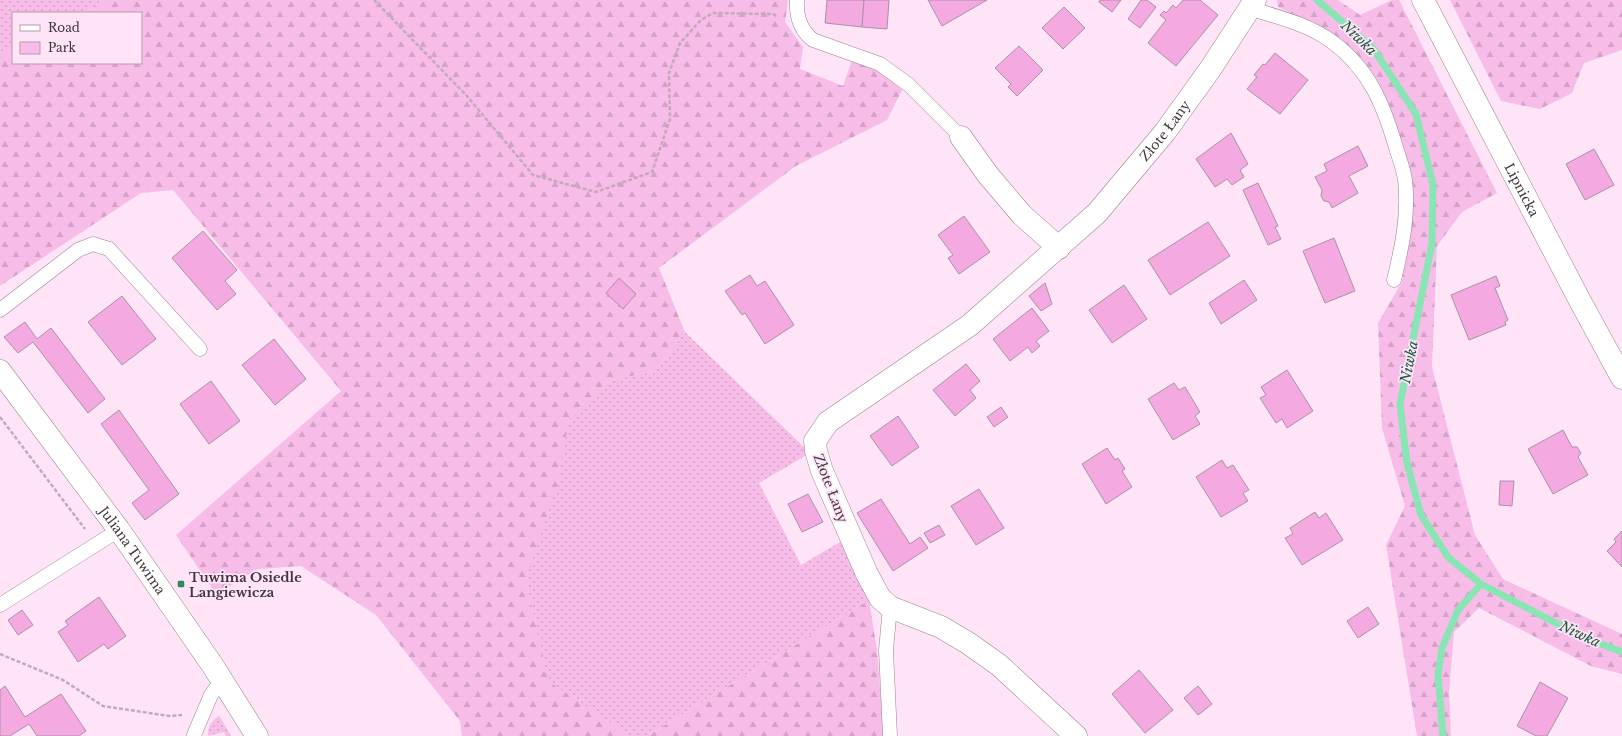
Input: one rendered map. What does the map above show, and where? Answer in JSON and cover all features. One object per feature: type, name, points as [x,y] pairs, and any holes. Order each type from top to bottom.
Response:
[{"type":"street","name":"Lipnicka","points":[[1423,0],[1578,299],[1622,378]]},
{"type":"street","name":"Złote Łany","points":[[1076,736],[999,665],[968,643],[941,627],[890,607],[880,598],[867,574],[822,471],[816,451],[815,441],[828,422],[970,325],[1097,213],[1165,132],[1211,68],[1252,4]]},
{"type":"street","points":[[961,137],[988,175],[1022,215],[1059,248]]},
{"type":"street","name":"Juliana Tuwima","points":[[0,371],[119,530],[222,680],[257,736]]},
{"type":"lane","points":[[797,0],[796,10],[805,33],[813,40],[880,64],[909,85],[961,137]]},
{"type":"lane","points":[[1252,4],[1304,26],[1330,40],[1348,55],[1362,71],[1378,94],[1392,133],[1405,180],[1404,237],[1394,280]]},
{"type":"lane","points":[[0,310],[78,250],[93,244],[109,249],[200,349]]},
{"type":"lane","points":[[0,605],[119,530]]},
{"type":"lane","points":[[890,607],[886,650],[890,736]]},
{"type":"lane","points":[[194,735],[211,695],[222,680]]},
{"type":"path","points":[[374,0],[468,96],[533,175],[596,192],[652,172],[670,119],[669,73],[680,43],[701,20],[713,13],[773,14],[805,33]]},
{"type":"path","points":[[0,654],[63,680],[103,706],[169,716],[185,714]]},
{"type":"green space","points":[[0,0],[105,0],[84,12],[12,12],[12,47],[0,52]]},
{"type":"green space","points":[[105,0],[788,0],[785,22],[803,47],[800,69],[843,86],[852,60],[876,68],[902,90],[887,120],[796,166],[659,268],[685,332],[655,371],[608,381],[569,419],[558,483],[526,580],[548,681],[630,736],[462,736],[460,721],[376,615],[301,566],[258,569],[216,594],[176,535],[341,391],[173,190],[141,193],[0,286],[0,52],[12,47],[12,64],[142,64],[142,12],[84,12]]},
{"type":"green space","points":[[1277,0],[1338,0],[1360,15],[1392,0],[1399,0],[1497,193],[1462,212],[1437,246],[1432,367],[1475,535],[1503,579],[1622,634],[1622,674],[1591,666],[1479,608],[1454,632],[1449,693],[1451,736],[1417,736],[1386,545],[1405,506],[1382,428],[1378,323],[1402,282],[1410,236],[1413,183],[1401,140],[1386,102],[1329,31],[1278,7]]},
{"type":"green space","points":[[1450,0],[1622,0],[1622,50],[1584,63],[1572,93],[1540,109],[1501,101]]},
{"type":"green space","points":[[685,332],[810,453],[759,483],[801,565],[847,538],[869,600],[647,736],[630,736],[547,681],[526,580],[569,419],[608,381],[655,371]]},
{"type":"green space","points":[[869,600],[877,650],[884,736],[647,736]]},
{"type":"green space","points":[[219,716],[231,736],[226,736],[224,732],[208,736],[210,724]]},
{"type":"building","points":[[827,0],[864,0],[862,27],[825,23]]},
{"type":"building","points":[[864,0],[889,0],[887,29],[862,27]]},
{"type":"building","points":[[928,0],[987,0],[942,26]]},
{"type":"building","points":[[1100,0],[1121,0],[1112,12],[1099,2]]},
{"type":"building","points":[[1141,0],[1147,0],[1156,7],[1140,28],[1128,19]]},
{"type":"building","points":[[1183,0],[1200,0],[1218,15],[1176,66],[1148,43],[1166,20],[1160,15],[1164,11],[1166,13],[1173,5],[1176,8]]},
{"type":"building","points":[[1064,7],[1085,28],[1063,49],[1042,28]]},
{"type":"building","points":[[1019,46],[1043,70],[1017,96],[1008,87],[1011,84],[995,68]]},
{"type":"building","points":[[1275,53],[1308,80],[1280,114],[1247,89],[1257,77],[1254,75]]},
{"type":"building","points":[[1231,133],[1248,164],[1240,170],[1244,177],[1232,185],[1227,179],[1215,187],[1196,159]]},
{"type":"building","points":[[1358,146],[1368,166],[1349,176],[1358,193],[1332,208],[1329,202],[1324,201],[1321,196],[1322,190],[1315,177],[1327,171],[1324,164]]},
{"type":"building","points":[[1594,149],[1614,185],[1585,200],[1566,164]]},
{"type":"building","points":[[1258,183],[1278,226],[1275,227],[1281,239],[1268,245],[1243,190]]},
{"type":"building","points":[[964,216],[990,252],[959,274],[948,258],[953,255],[938,235]]},
{"type":"building","points":[[1208,222],[1230,256],[1170,295],[1148,260]]},
{"type":"building","points":[[203,231],[237,270],[225,281],[236,294],[217,310],[172,258]]},
{"type":"building","points":[[1334,238],[1355,291],[1325,303],[1303,251]]},
{"type":"building","points":[[750,275],[757,286],[765,281],[794,325],[765,344],[745,313],[742,315],[725,291]]},
{"type":"building","points":[[1496,276],[1500,286],[1495,288],[1508,320],[1505,322],[1506,325],[1469,340],[1451,295]]},
{"type":"building","points":[[619,278],[636,294],[623,309],[606,293]]},
{"type":"building","points":[[1244,280],[1257,300],[1221,324],[1209,303]]},
{"type":"building","points":[[1045,283],[1052,304],[1041,311],[1029,296]]},
{"type":"building","points":[[1124,285],[1147,319],[1112,343],[1089,310]]},
{"type":"building","points":[[122,296],[156,339],[122,365],[88,322]]},
{"type":"building","points":[[1032,308],[1049,331],[1036,341],[1040,346],[1032,353],[1028,347],[1010,361],[993,339]]},
{"type":"building","points":[[25,322],[37,339],[51,328],[105,399],[88,413],[33,342],[18,353],[4,337]]},
{"type":"building","points":[[274,339],[306,379],[275,405],[242,365]]},
{"type":"building","points":[[966,364],[980,381],[970,390],[976,398],[955,416],[933,390]]},
{"type":"building","points":[[1287,370],[1313,411],[1287,428],[1282,419],[1276,423],[1260,398],[1266,395],[1261,387]]},
{"type":"building","points":[[211,381],[240,421],[209,444],[180,404]]},
{"type":"building","points":[[1174,383],[1179,390],[1185,387],[1200,412],[1195,416],[1200,424],[1173,440],[1148,399]]},
{"type":"building","points":[[1001,407],[1008,417],[994,427],[987,417]]},
{"type":"building","points":[[119,410],[179,494],[145,520],[132,503],[149,490],[101,424]]},
{"type":"building","points":[[898,416],[919,447],[892,466],[870,436]]},
{"type":"building","points":[[1563,430],[1572,447],[1577,447],[1581,453],[1578,457],[1588,475],[1553,494],[1528,449]]},
{"type":"building","points":[[1107,448],[1115,460],[1118,458],[1125,469],[1122,471],[1132,487],[1106,504],[1082,464]]},
{"type":"building","points":[[1222,460],[1227,468],[1233,465],[1249,490],[1243,493],[1248,501],[1221,517],[1196,477]]},
{"type":"building","points":[[1500,481],[1514,481],[1512,506],[1499,505]]},
{"type":"building","points":[[979,489],[1004,528],[976,545],[951,506]]},
{"type":"building","points":[[808,494],[823,522],[802,532],[788,504]]},
{"type":"building","points":[[881,499],[910,544],[920,537],[928,548],[893,571],[857,513]]},
{"type":"building","points":[[1315,512],[1319,518],[1326,513],[1343,540],[1302,565],[1285,538],[1293,534],[1290,528]]},
{"type":"building","points":[[939,525],[945,535],[930,543],[924,533]]},
{"type":"building","points":[[1622,531],[1622,567],[1607,551],[1616,542],[1614,539]]},
{"type":"building","points":[[99,597],[126,636],[108,649],[104,644],[78,662],[58,632],[68,625],[65,621]]},
{"type":"building","points":[[1368,607],[1379,624],[1358,638],[1347,621]]},
{"type":"building","points":[[22,610],[33,625],[18,635],[8,620]]},
{"type":"building","points":[[1139,670],[1173,710],[1145,733],[1112,694]]},
{"type":"building","points":[[1540,682],[1568,698],[1547,736],[1536,736],[1517,726]]},
{"type":"building","points":[[5,686],[25,717],[61,694],[86,731],[79,736],[37,736],[29,724],[10,736],[0,736],[0,690]]},
{"type":"building","points":[[1198,686],[1212,704],[1198,715],[1184,698]]},
{"type":"waterway","name":"Niwka","points":[[1317,0],[1373,48],[1416,114],[1433,185],[1432,244],[1400,404],[1407,463],[1421,515],[1448,557],[1481,584],[1583,637],[1622,652]]},
{"type":"waterway","points":[[1443,736],[1438,674],[1442,648],[1458,610],[1481,584]]},
{"type":"place","name":"Tuwima Osiedle Langiewicza","points":[[181,584]]}]
